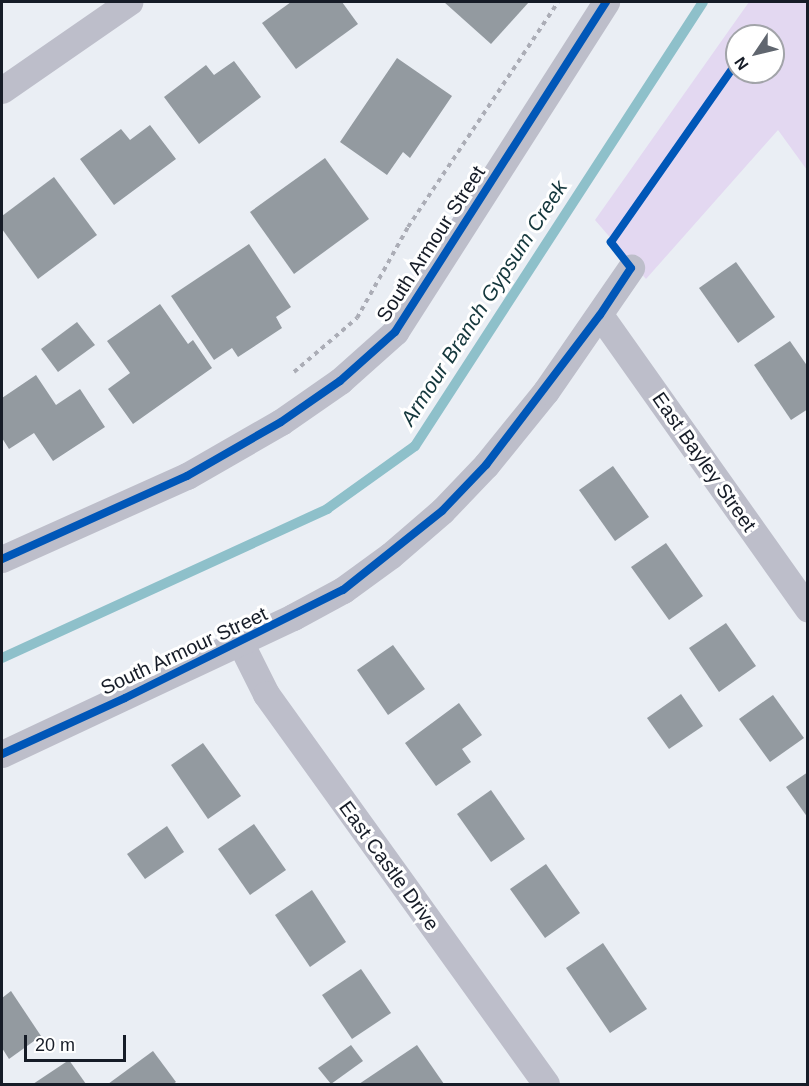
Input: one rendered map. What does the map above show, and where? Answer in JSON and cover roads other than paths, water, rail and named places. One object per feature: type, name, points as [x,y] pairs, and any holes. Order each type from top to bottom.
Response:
[{"type":"street","points":[[2,90],[129,2]]},
{"type":"street","name":"South Armour Street","points":[[2,559],[187,476],[281,423],[340,381],[394,332],[606,2]]},
{"type":"street","name":"South Armour Street","points":[[2,754],[240,642],[343,590],[442,511],[486,465],[600,315],[631,268]]},
{"type":"street","name":"East Bayley Street","points":[[600,315],[807,609]]},
{"type":"street","name":"East Castle Drive","points":[[240,642],[266,694],[546,1084]]},
{"type":"waterway","name":"Armour Branch Gypsum Creek","points":[[2,658],[327,509],[415,446],[703,2]]}]
